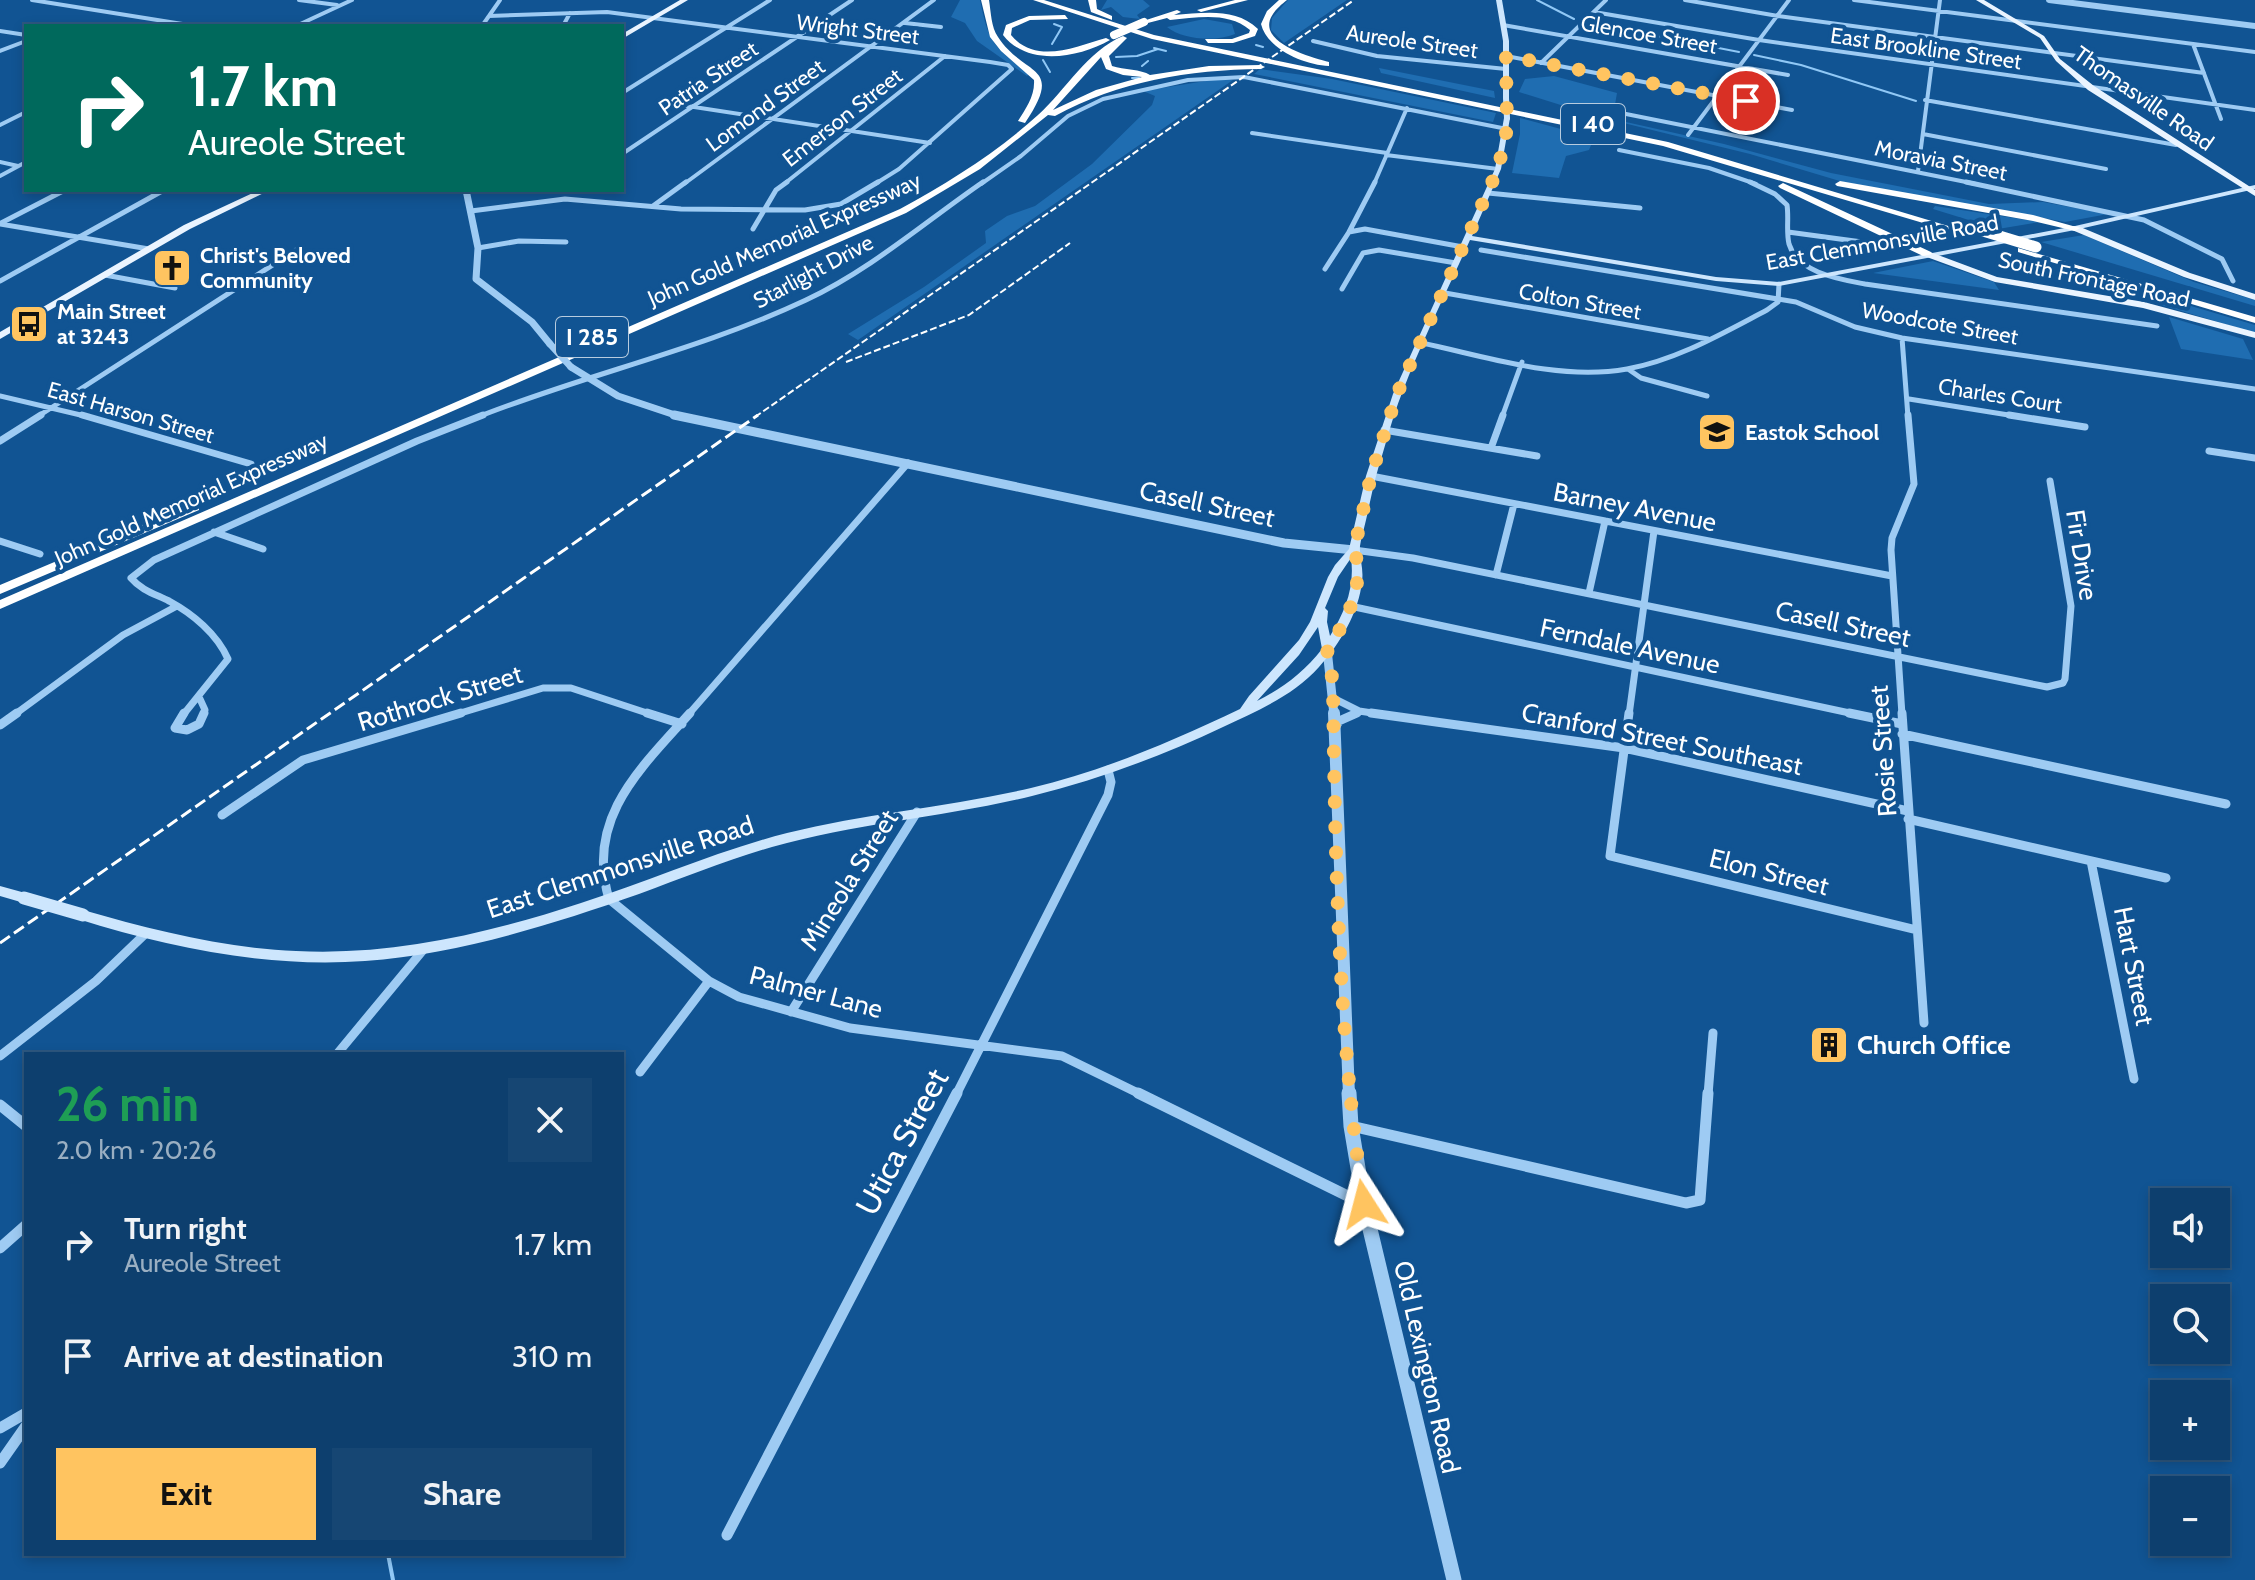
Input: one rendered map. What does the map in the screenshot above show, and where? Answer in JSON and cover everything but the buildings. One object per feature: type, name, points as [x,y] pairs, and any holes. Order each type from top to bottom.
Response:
[{"type":"highway","points":[[985,0],[993,36],[1032,71],[1039,83],[1039,98],[1022,121]]},
{"type":"highway","name":"I 40","points":[[1037,0],[1115,34],[1152,29],[1643,135],[1768,167],[2255,313]]},
{"type":"highway","name":"I 40","points":[[1050,0],[1115,34]]},
{"type":"highway","points":[[1092,0],[1094,10],[1115,34]]},
{"type":"highway","name":"John Gold Memorial Expressway","points":[[0,590],[878,214],[957,172],[1009,134],[1115,34],[1152,29],[1225,0]]},
{"type":"highway","name":"John Gold Memorial Expressway","points":[[1152,29],[1170,18],[1244,0]]},
{"type":"highway","points":[[1283,0],[1268,12],[1264,27],[1267,35],[1281,47],[1344,70],[1416,87]]},
{"type":"highway","points":[[1152,29],[1182,2]]},
{"type":"highway","points":[[1041,16],[1067,17],[1115,34],[1075,52],[1050,53],[1017,46],[1007,32],[1020,20],[1041,16]]},
{"type":"highway","points":[[1152,29],[1224,42],[1245,38],[1254,31],[1246,22],[1225,17],[1170,18]]},
{"type":"highway","points":[[1115,34],[1106,53],[1105,61],[1109,67],[1123,73],[1143,75],[1173,72],[1189,66],[1196,57],[1152,29]]},
{"type":"highway","name":"I 40","points":[[1152,29],[1348,78],[1665,144],[2255,320]]},
{"type":"highway","name":"John Gold Memorial Expressway","points":[[0,605],[890,217],[946,188],[1006,148],[1046,112],[1115,34]]},
{"type":"highway","points":[[1006,148],[1071,102],[1096,93],[1171,76],[1216,68],[1257,67],[1348,78]]},
{"type":"highway","points":[[1665,144],[1764,178],[1927,254]]},
{"type":"highway","points":[[1768,167],[1876,192],[2075,228]]},
{"type":"highway","points":[[0,612],[264,488]]},
{"type":"highway","points":[[0,578],[223,494]]},
{"type":"main road","points":[[624,36],[685,0]]},
{"type":"main road","points":[[1327,649],[1350,606],[1360,566],[1354,550],[1384,430],[1397,394],[1445,293],[1498,169],[1507,129],[1506,56],[1499,0]]},
{"type":"main road","name":"Thomasville Road","points":[[1979,0],[2042,37],[2067,69],[2091,88],[2255,194]]},
{"type":"main road","name":"East Clemmonsville Road","points":[[1467,237],[1549,256],[1725,280],[1779,284],[2075,228],[2250,188]]},
{"type":"main road","points":[[0,336],[210,215],[262,192]]},
{"type":"main road","points":[[2075,228],[2187,275],[2255,297]]},
{"type":"main road","name":"South Frontage Road","points":[[1927,254],[1995,279],[2144,305],[2255,335]]},
{"type":"main road","points":[[1327,649],[1322,622],[1325,600],[1341,561],[1354,550]]},
{"type":"main road","name":"East Clemmonsville Road","points":[[1244,711],[1258,690],[1299,648],[1325,600]]},
{"type":"main road","name":"East Clemmonsville Road","points":[[0,891],[145,934],[231,952],[297,958],[424,949],[494,933],[609,899],[783,839],[1029,792],[1108,770],[1180,742],[1278,697],[1293,686],[1327,649]]},
{"type":"street","points":[[32,0],[183,24]]},
{"type":"street","points":[[73,6],[90,0]]},
{"type":"street","points":[[299,0],[340,6]]},
{"type":"street","points":[[300,24],[352,0]]},
{"type":"street","points":[[483,24],[500,0]]},
{"type":"street","points":[[624,92],[770,0]]},
{"type":"street","name":"Patria Street","points":[[624,153],[852,0]]},
{"type":"street","name":"Lomond Street","points":[[653,206],[934,0]]},
{"type":"street","points":[[1541,63],[1606,0]]},
{"type":"street","points":[[1685,0],[1778,16],[2204,73]]},
{"type":"street","points":[[1688,135],[1789,0]]},
{"type":"street","points":[[1854,0],[2255,52]]},
{"type":"street","points":[[1918,171],[1940,0]]},
{"type":"street","points":[[2049,0],[2255,26]]},
{"type":"street","name":"Wright Street","points":[[489,16],[607,12],[945,56],[1012,69],[930,143]]},
{"type":"street","name":"East Brookline Street","points":[[1594,12],[1759,40],[2255,110]]},
{"type":"street","points":[[564,24],[570,13]]},
{"type":"street","points":[[904,23],[941,27]]},
{"type":"street","name":"Glencoe Street","points":[[1503,25],[1788,75]]},
{"type":"street","points":[[0,31],[24,37]]},
{"type":"street","points":[[0,51],[24,39]]},
{"type":"street","name":"Aureole Street","points":[[1313,41],[1377,56],[1506,69]]},
{"type":"street","points":[[2193,44],[2221,119]]},
{"type":"street","name":"Emerson Street","points":[[753,229],[776,190],[945,56]]},
{"type":"street","name":"Aureole Street","points":[[1506,56],[1792,110]]},
{"type":"street","name":"Starlight Drive","points":[[177,606],[136,587],[131,578],[154,560],[417,441],[495,410],[706,342],[824,290],[891,249],[1022,155],[1068,116],[1103,99],[1188,80],[1231,76],[1271,80],[1507,129]]},
{"type":"street","points":[[1925,100],[2176,145]]},
{"type":"street","points":[[668,103],[930,143]]},
{"type":"street","points":[[1325,269],[1349,232],[1407,108]]},
{"type":"street","points":[[0,125],[24,113]]},
{"type":"street","name":"Moravia Street","points":[[1621,113],[2130,216],[2222,259],[2233,281]]},
{"type":"street","points":[[1252,133],[1498,169]]},
{"type":"street","points":[[1923,134],[2106,169]]},
{"type":"street","points":[[471,211],[565,199],[653,206],[805,210],[841,204],[870,189],[930,143]]},
{"type":"street","points":[[1619,150],[1729,174],[1769,190],[1787,205],[1793,254],[1829,275],[1865,284],[2157,326]]},
{"type":"street","points":[[0,162],[18,166]]},
{"type":"street","points":[[0,176],[24,163]]},
{"type":"street","points":[[0,224],[61,192]]},
{"type":"street","points":[[0,281],[160,192]]},
{"type":"street","name":"Casell Street","points":[[466,192],[478,248],[475,271],[480,284],[532,322],[571,367],[619,399],[673,415],[1284,543],[1354,550],[1496,575],[2047,687],[2063,683]]},
{"type":"street","points":[[565,199],[572,192]]},
{"type":"street","points":[[1488,193],[1640,208]]},
{"type":"street","points":[[0,224],[149,249]]},
{"type":"street","points":[[1349,232],[1365,229],[1386,231],[1463,247]]},
{"type":"street","points":[[1788,232],[1862,242],[1887,250]]},
{"type":"street","points":[[478,248],[519,241],[566,242]]},
{"type":"street","points":[[0,441],[299,248]]},
{"type":"street","points":[[1342,289],[1363,253],[1379,250],[1456,263]]},
{"type":"street","name":"Woodcote Street","points":[[1481,250],[1549,256],[1796,302],[1855,327],[1902,338],[2255,389]]},
{"type":"street","points":[[105,275],[175,288]]},
{"type":"street","points":[[1422,343],[1581,372],[1628,369],[1709,339],[1767,310],[1779,299],[1779,284]]},
{"type":"street","name":"Colton Street","points":[[1445,293],[1709,339]]},
{"type":"street","name":"Rosie Street","points":[[1902,338],[1914,484],[1892,538],[1892,576],[1924,1023]]},
{"type":"street","points":[[1491,448],[1522,362]]},
{"type":"street","points":[[1628,369],[1641,378],[1707,396]]},
{"type":"street","name":"East Harson Street","points":[[0,396],[55,407],[251,464]]},
{"type":"street","name":"Charles Court","points":[[1909,399],[2085,427]]},
{"type":"street","points":[[1384,430],[1537,456]]},
{"type":"street","points":[[2209,451],[2255,458]]},
{"type":"street","points":[[609,899],[601,879],[600,852],[610,815],[632,779],[908,463]]},
{"type":"street","name":"Barney Avenue","points":[[1371,476],[1892,576]]},
{"type":"street","name":"Fir Drive","points":[[2050,481],[2071,606],[2063,683]]},
{"type":"street","points":[[1496,575],[1514,504]]},
{"type":"street","points":[[1589,593],[1605,521]]},
{"type":"street","points":[[1624,748],[1654,531]]},
{"type":"street","points":[[214,532],[263,549]]},
{"type":"street","points":[[0,541],[40,554]]},
{"type":"street","points":[[0,725],[123,635],[177,606],[223,646],[228,659],[222,673],[200,699]]},
{"type":"street","name":"Ferndale Avenue","points":[[1350,606],[2226,804]]},
{"type":"street","name":"Old Lexington Road","points":[[1327,649],[1333,698],[1351,1126],[1364,1204],[1454,1580]]},
{"type":"street","name":"Rothrock Street","points":[[222,815],[303,760],[543,688],[571,688],[682,724]]},
{"type":"street","name":"Cranford Street Southeast","points":[[1333,698],[1359,711],[1624,748],[2166,878]]},
{"type":"street","points":[[1334,730],[1339,721],[1359,711]]},
{"type":"street","name":"Elon Street","points":[[1624,748],[1610,856],[1917,930]]},
{"type":"street","name":"Utica Street","points":[[727,1535],[900,1199],[983,1046],[1108,795],[1111,782],[1108,770]]},
{"type":"street","name":"Mineola Street","points":[[791,1012],[918,811]]},
{"type":"street","name":"Hart Street","points":[[2091,861],[2134,1079]]},
{"type":"street","name":"Palmer Lane","points":[[609,899],[709,981],[739,997],[850,1028],[1062,1056],[1364,1204]]},
{"type":"street","points":[[0,1056],[96,981],[145,934]]},
{"type":"street","points":[[339,1052],[424,949]]},
{"type":"street","points":[[640,1072],[709,981]]},
{"type":"street","points":[[1351,1126],[1686,1203],[1700,1200],[1713,1033]]},
{"type":"street","points":[[0,1105],[24,1124]]},
{"type":"street","points":[[0,1248],[24,1227]]},
{"type":"street","points":[[0,1428],[24,1414]]},
{"type":"street","points":[[0,1463],[24,1429]]},
{"type":"shaded area","points":[[960,0],[980,0],[990,36],[1008,57],[1029,74],[1027,76],[977,41],[965,23],[951,17]]},
{"type":"shaded area","points":[[1107,0],[1143,0],[1150,6],[1137,15],[1140,19],[1123,17],[1111,7],[1101,10]]},
{"type":"shaded area","points":[[1288,0],[1347,0],[1284,43],[1271,30],[1272,18]]},
{"type":"shaded area","points":[[1204,19],[1232,24],[1235,34],[1200,38],[1182,35],[1167,27]]},
{"type":"shaded area","points":[[1379,68],[1494,91],[1495,98],[1381,73]]},
{"type":"shaded area","points":[[1260,69],[1332,79],[1496,113],[1493,122],[1254,74]]},
{"type":"shaded area","points":[[1554,76],[1617,93],[1613,116],[1626,122],[1831,173],[1989,204],[2043,202],[2108,214],[2065,222],[1843,182],[1750,154],[1599,117],[1519,92],[1525,79]]},
{"type":"shaded area","points":[[1218,79],[1233,80],[858,340],[848,334],[924,287],[986,243],[985,231],[1007,216],[1035,206],[1092,164],[1152,105],[1155,96],[1143,91]]},
{"type":"shaded area","points":[[1520,118],[1594,138],[1589,150],[1566,156],[1559,178],[1512,173]]},
{"type":"shaded area","points":[[1935,206],[2040,222],[1998,229],[1933,209]]},
{"type":"shaded area","points":[[2084,235],[2194,282],[2255,300],[2255,306],[2041,242]]},
{"type":"shaded area","points":[[1933,261],[1994,282],[1999,290],[1873,273]]},
{"type":"shaded area","points":[[2154,295],[2255,325],[2255,333],[2158,304]]},
{"type":"shaded area","points":[[2169,317],[2243,339],[2253,360],[2181,349]]},
{"type":"waterway","points":[[1537,0],[1574,19]]},
{"type":"waterway","points":[[1591,23],[1739,52]]},
{"type":"waterway","points":[[1052,44],[1062,27],[1054,24]]},
{"type":"waterway","points":[[1256,45],[1263,47]]},
{"type":"waterway","points":[[1154,48],[1158,49]]},
{"type":"waterway","points":[[1116,57],[1137,56],[1158,49]]},
{"type":"waterway","points":[[1158,49],[1166,51]]},
{"type":"waterway","points":[[1754,55],[1801,65],[1916,101]]},
{"type":"waterway","points":[[1043,60],[1050,72]]},
{"type":"waterway","points":[[1142,66],[1148,61]]},
{"type":"waterway","points":[[1132,78],[1139,78]]},
{"type":"waterway","points":[[388,1556],[393,1580]]},
{"type":"railway","points":[[755,417],[1354,0]]},
{"type":"railway","points":[[846,362],[969,315],[1070,243]]},
{"type":"railway","points":[[0,943],[758,415]]},
{"type":"place","name":"Christ's Beloved Community","points":[[172,268]]},
{"type":"place","name":"Main Street at 3243","points":[[29,324]]},
{"type":"place","name":"Eastok School","points":[[1717,432]]},
{"type":"place","name":"Church Office","points":[[1829,1045]]},
{"type":"route","points":[[1364,1204],[1351,1126],[1333,683],[1327,649],[1348,613],[1357,581],[1360,566],[1354,550],[1384,430],[1397,394],[1445,293],[1498,169],[1507,129],[1506,56],[1746,101]]}]
